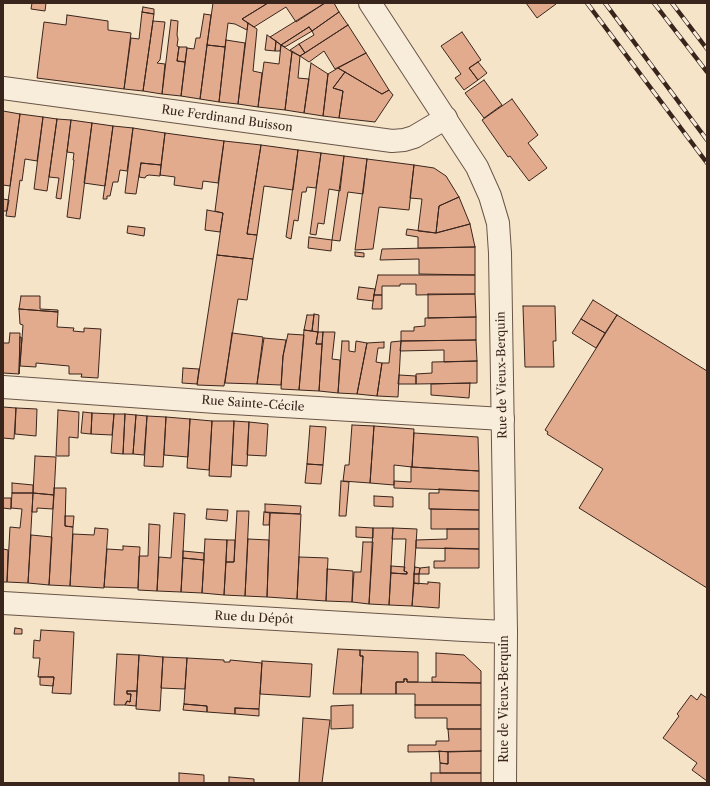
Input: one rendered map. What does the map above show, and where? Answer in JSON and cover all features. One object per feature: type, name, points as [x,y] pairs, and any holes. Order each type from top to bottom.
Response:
[{"type":"street","name":"Rue de Vieux-Berquin","points":[[370,3],[477,167],[490,196],[498,223],[500,253],[506,632],[505,783]]},
{"type":"street","name":"Rue Ferdinand Buisson","points":[[3,88],[392,141],[414,137],[446,118]]},
{"type":"street","name":"Rue Sainte-Cécile","points":[[3,387],[216,402],[502,419]]},
{"type":"street","name":"Rue du Dépôt","points":[[3,603],[506,632]]},
{"type":"building","points":[[32,3],[46,3],[45,11],[31,9]]},
{"type":"building","points":[[213,3],[268,3],[242,19],[248,23],[247,30],[235,24],[228,23],[225,47],[207,45]]},
{"type":"building","points":[[268,3],[325,3],[296,22],[286,7],[254,27],[242,19]]},
{"type":"building","points":[[325,3],[334,3],[339,12],[312,31],[309,27],[281,45],[270,37]]},
{"type":"building","points":[[526,3],[555,3],[556,4],[537,18]]},
{"type":"building","points":[[143,7],[154,9],[154,14],[142,12]]},
{"type":"building","points":[[142,12],[154,14],[143,91],[124,89],[131,38],[139,39]]},
{"type":"building","points":[[339,12],[348,25],[305,53],[299,44],[314,35],[312,31]]},
{"type":"building","points":[[204,14],[211,15],[200,99],[181,96],[187,48],[194,49],[196,38],[200,38]]},
{"type":"building","points":[[67,15],[108,21],[108,30],[131,33],[124,89],[37,78],[44,22],[66,25]]},
{"type":"building","points":[[171,20],[178,21],[177,46],[179,47],[177,61],[185,62],[181,96],[162,94]]},
{"type":"building","points":[[153,21],[165,22],[160,60],[157,63],[165,64],[162,94],[143,91]]},
{"type":"building","points":[[248,23],[257,29],[253,71],[262,73],[258,107],[238,104]]},
{"type":"building","points":[[348,25],[366,53],[335,69],[324,51],[309,62],[300,56]]},
{"type":"building","points":[[309,27],[312,31],[285,47],[281,45]]},
{"type":"building","points":[[462,32],[481,60],[469,68],[478,80],[464,90],[455,78],[461,74],[441,46]]},
{"type":"building","points":[[267,35],[276,41],[275,51],[265,50]]},
{"type":"building","points":[[226,40],[245,43],[238,104],[219,102]]},
{"type":"building","points":[[276,41],[281,45],[280,51],[275,51]]},
{"type":"building","points":[[299,44],[305,53],[300,56],[290,50]]},
{"type":"building","points":[[207,45],[225,47],[219,102],[200,99]]},
{"type":"building","points":[[281,45],[292,52],[285,110],[258,107],[264,62],[279,64]]},
{"type":"building","points":[[179,47],[187,47],[185,62],[177,61]]},
{"type":"building","points":[[292,52],[300,56],[298,78],[309,79],[304,113],[285,110]]},
{"type":"building","points":[[366,53],[389,90],[382,94],[338,68]]},
{"type":"building","points":[[478,62],[487,73],[478,80],[469,68]]},
{"type":"building","points":[[311,63],[328,74],[323,116],[304,113]]},
{"type":"building","points":[[338,68],[345,72],[333,88],[343,91],[339,118],[323,116],[328,74]]},
{"type":"building","points":[[345,72],[382,94],[389,90],[393,95],[375,122],[339,118],[343,91],[333,88]]},
{"type":"building","points":[[484,80],[502,105],[484,118],[465,93]]},
{"type":"building","points":[[512,99],[538,135],[528,143],[547,168],[529,181],[510,156],[508,157],[482,120]]},
{"type":"building","points":[[3,111],[20,114],[10,186],[3,185]]},
{"type":"building","points":[[20,114],[43,117],[37,161],[25,159],[22,181],[20,180],[15,217],[6,216]]},
{"type":"building","points":[[43,117],[57,119],[47,191],[34,189]]},
{"type":"building","points":[[57,119],[71,120],[61,199],[56,198],[59,178],[49,177]]},
{"type":"building","points":[[71,120],[92,123],[80,219],[67,217],[74,160],[74,153],[67,152]]},
{"type":"building","points":[[92,123],[113,126],[105,186],[84,183]]},
{"type":"building","points":[[113,126],[133,128],[127,171],[120,170],[118,182],[113,182],[110,196],[107,196],[107,199],[103,199]]},
{"type":"building","points":[[133,128],[165,133],[161,165],[141,163],[136,194],[125,193]]},
{"type":"building","points":[[165,133],[224,141],[218,183],[203,181],[202,189],[174,185],[175,177],[160,175]]},
{"type":"building","points":[[224,141],[261,145],[247,234],[257,235],[253,259],[217,255],[223,213],[215,211]]},
{"type":"building","points":[[261,145],[298,150],[293,190],[264,186],[257,235],[247,234]]},
{"type":"building","points":[[298,150],[321,153],[316,188],[307,187],[306,192],[302,192],[298,221],[294,220],[291,239],[286,237]]},
{"type":"building","points":[[321,153],[344,156],[340,191],[329,189],[324,224],[318,223],[316,235],[310,234]]},
{"type":"building","points":[[344,156],[367,159],[363,194],[348,192],[340,241],[332,240]]},
{"type":"building","points":[[367,159],[414,165],[409,210],[379,207],[373,249],[355,250]]},
{"type":"building","points":[[141,163],[161,165],[160,176],[149,175],[145,178],[139,177]]},
{"type":"building","points":[[414,165],[434,168],[446,176],[459,197],[439,206],[436,233],[418,231],[422,199],[410,198]]},
{"type":"building","points":[[459,197],[470,224],[436,233],[439,206]]},
{"type":"building","points":[[3,199],[9,200],[7,211],[3,211]]},
{"type":"building","points":[[207,210],[223,213],[220,232],[205,230]]},
{"type":"building","points":[[470,224],[475,247],[418,248],[418,237],[406,235],[407,229],[436,233]]},
{"type":"building","points":[[128,226],[145,228],[144,236],[127,233]]},
{"type":"building","points":[[309,237],[332,240],[331,251],[308,248]]},
{"type":"building","points":[[475,247],[475,275],[419,274],[419,259],[380,260],[382,249]]},
{"type":"building","points":[[355,252],[364,253],[364,257],[355,256]]},
{"type":"building","points":[[217,255],[253,259],[247,300],[238,299],[224,386],[197,385]]},
{"type":"building","points":[[378,275],[475,275],[475,294],[416,295],[416,284],[400,284],[400,286],[382,286],[382,295],[374,295]]},
{"type":"building","points":[[359,287],[375,289],[373,301],[357,299]]},
{"type":"building","points":[[428,294],[475,294],[476,317],[428,318]]},
{"type":"building","points":[[374,295],[382,295],[382,309],[372,309]]},
{"type":"building","points":[[21,296],[40,296],[40,309],[58,310],[58,312],[19,309]]},
{"type":"building","points":[[593,300],[617,315],[605,333],[581,319]]},
{"type":"building","points":[[523,306],[555,306],[556,341],[553,341],[554,367],[525,367]]},
{"type":"building","points":[[19,309],[58,312],[57,327],[74,328],[73,331],[84,332],[84,328],[101,329],[98,378],[81,377],[82,374],[69,374],[69,366],[36,363],[36,367],[20,366],[23,325],[20,324]]},
{"type":"building","points":[[314,314],[319,315],[318,332],[312,331]]},
{"type":"building","points":[[307,315],[314,315],[312,331],[304,330]]},
{"type":"building","points":[[617,315],[707,371],[707,588],[579,508],[603,469],[547,434],[548,432],[545,430]]},
{"type":"building","points":[[476,317],[476,340],[401,341],[401,331],[414,331],[414,327],[425,326],[425,318]]},
{"type":"building","points":[[581,319],[605,333],[596,348],[572,333]]},
{"type":"building","points":[[304,330],[318,332],[316,344],[322,344],[319,391],[299,390]]},
{"type":"building","points":[[318,332],[323,332],[322,344],[316,344]]},
{"type":"building","points":[[323,332],[335,332],[332,359],[340,360],[338,393],[319,391]]},
{"type":"building","points":[[10,333],[20,333],[19,374],[3,373],[3,343],[9,343]]},
{"type":"building","points":[[232,333],[263,337],[257,384],[225,383]]},
{"type":"building","points":[[288,334],[304,335],[299,390],[281,389],[283,356]]},
{"type":"building","points":[[20,337],[22,338],[19,374]]},
{"type":"building","points":[[264,338],[286,340],[283,356],[281,385],[257,384]]},
{"type":"building","points":[[476,340],[477,361],[444,362],[444,350],[400,351],[401,341]]},
{"type":"building","points":[[342,341],[349,341],[349,351],[355,352],[356,341],[367,343],[357,394],[338,393]]},
{"type":"building","points":[[401,341],[398,397],[377,396],[382,363],[389,363],[391,342]]},
{"type":"building","points":[[384,342],[384,348],[378,348],[376,362],[382,363],[377,396],[357,394],[367,343]]},
{"type":"building","points":[[477,361],[477,383],[416,384],[416,374],[432,373],[432,362]]},
{"type":"building","points":[[183,368],[199,369],[197,384],[182,383]]},
{"type":"building","points":[[399,375],[416,376],[416,384],[398,384]]},
{"type":"building","points":[[470,383],[469,398],[431,395],[431,384]]},
{"type":"building","points":[[3,407],[16,408],[14,439],[3,438]]},
{"type":"building","points":[[16,408],[37,409],[36,436],[15,434]]},
{"type":"building","points":[[58,410],[79,412],[78,438],[69,437],[69,456],[56,456]]},
{"type":"building","points":[[83,412],[92,413],[91,434],[81,433]]},
{"type":"building","points":[[92,413],[114,414],[112,435],[91,434]]},
{"type":"building","points":[[114,414],[125,414],[123,454],[111,453]]},
{"type":"building","points":[[125,414],[136,415],[133,454],[123,454]]},
{"type":"building","points":[[136,415],[147,416],[144,455],[133,454]]},
{"type":"building","points":[[147,416],[166,417],[163,467],[144,466]]},
{"type":"building","points":[[166,417],[190,419],[188,457],[164,455]]},
{"type":"building","points":[[190,419],[212,421],[209,470],[187,468]]},
{"type":"building","points":[[212,421],[234,421],[231,477],[209,476]]},
{"type":"building","points":[[234,421],[249,422],[247,466],[232,465]]},
{"type":"building","points":[[249,422],[268,424],[266,456],[247,455]]},
{"type":"building","points":[[352,425],[374,426],[370,483],[343,481],[345,465],[349,465]]},
{"type":"building","points":[[310,426],[326,427],[323,465],[307,464]]},
{"type":"building","points":[[374,426],[414,429],[412,467],[394,465],[394,485],[370,483]]},
{"type":"building","points":[[414,433],[478,437],[479,471],[412,467]]},
{"type":"building","points":[[35,456],[56,457],[54,495],[33,493]]},
{"type":"building","points":[[307,464],[323,465],[321,484],[305,483]]},
{"type":"building","points":[[411,467],[479,471],[479,491],[394,488],[394,481],[411,482]]},
{"type":"building","points":[[341,481],[349,482],[346,516],[339,516]]},
{"type":"building","points":[[12,483],[33,485],[33,493],[12,493]]},
{"type":"building","points":[[54,488],[66,488],[65,526],[73,527],[70,586],[49,585]]},
{"type":"building","points":[[439,489],[479,491],[479,510],[429,509],[429,493],[439,493]]},
{"type":"building","points":[[12,493],[33,493],[28,583],[7,582],[10,527],[20,528],[22,509],[11,508]]},
{"type":"building","points":[[33,493],[54,495],[53,509],[37,508],[37,512],[32,512]]},
{"type":"building","points":[[374,496],[393,497],[393,507],[374,506]]},
{"type":"building","points":[[3,498],[11,498],[11,509],[3,508]]},
{"type":"building","points":[[265,504],[301,506],[300,514],[265,512]]},
{"type":"building","points":[[207,509],[228,510],[227,521],[206,519]]},
{"type":"building","points":[[431,509],[479,510],[479,529],[431,529]]},
{"type":"building","points":[[237,511],[249,511],[245,596],[224,595],[226,562],[234,562]]},
{"type":"building","points":[[264,512],[270,513],[269,525],[263,525]]},
{"type":"building","points":[[174,513],[185,514],[181,592],[157,591],[159,557],[171,558]]},
{"type":"building","points":[[270,513],[301,514],[297,599],[267,597]]},
{"type":"building","points":[[65,516],[74,516],[73,527],[65,526]]},
{"type":"building","points":[[149,524],[160,525],[157,591],[138,590],[139,556],[148,556]]},
{"type":"building","points":[[356,527],[373,528],[373,538],[356,537]]},
{"type":"building","points":[[95,528],[108,529],[104,588],[70,586],[73,534],[94,535]]},
{"type":"building","points":[[373,528],[393,528],[389,605],[369,604]]},
{"type":"building","points":[[393,528],[417,529],[412,606],[389,605],[391,573],[407,574],[407,572],[404,571],[406,539],[392,539]]},
{"type":"building","points":[[447,529],[479,529],[479,549],[416,548],[416,540],[447,539]]},
{"type":"building","points":[[31,535],[52,537],[49,585],[28,583]]},
{"type":"building","points":[[205,539],[227,540],[224,595],[202,593]]},
{"type":"building","points":[[248,539],[269,540],[267,597],[245,596]]},
{"type":"building","points":[[227,540],[235,540],[234,562],[226,562]]},
{"type":"building","points":[[363,542],[373,542],[369,604],[352,602],[354,572],[361,572]]},
{"type":"building","points":[[123,546],[140,547],[138,588],[104,587],[107,549],[123,550]]},
{"type":"building","points":[[445,548],[479,549],[479,568],[434,568],[434,561],[445,561]]},
{"type":"building","points":[[3,549],[8,550],[7,582],[3,582]]},
{"type":"building","points":[[183,551],[204,553],[204,560],[183,558]]},
{"type":"building","points":[[299,557],[328,558],[326,601],[297,599]]},
{"type":"building","points":[[183,558],[204,560],[202,593],[181,592]]},
{"type":"building","points":[[391,566],[405,567],[404,571],[407,572],[407,574],[391,573]]},
{"type":"building","points":[[415,567],[420,568],[419,574],[414,574]]},
{"type":"building","points":[[429,567],[429,574],[419,574],[420,568]]},
{"type":"building","points":[[327,569],[353,571],[352,602],[326,601]]},
{"type":"building","points":[[414,574],[419,574],[419,584],[414,583]]},
{"type":"building","points":[[428,582],[440,583],[439,608],[412,606],[414,583],[428,584]]},
{"type":"building","points":[[15,628],[22,629],[22,634],[14,634]]},
{"type":"building","points":[[41,630],[74,632],[71,694],[52,693],[54,677],[38,677],[40,658],[33,658],[34,640],[40,641]]},
{"type":"building","points":[[338,649],[360,650],[360,656],[363,656],[361,694],[333,694]]},
{"type":"building","points":[[360,650],[418,652],[418,682],[407,682],[407,679],[404,679],[404,682],[396,682],[396,694],[361,694],[363,656],[360,656]]},
{"type":"building","points":[[436,653],[464,655],[481,671],[481,683],[432,682],[432,677],[436,677]]},
{"type":"building","points":[[117,654],[139,655],[137,691],[127,691],[127,694],[131,694],[130,702],[127,701],[125,705],[114,705]]},
{"type":"building","points":[[139,655],[163,657],[160,711],[136,709]]},
{"type":"building","points":[[163,657],[187,658],[185,689],[161,688]]},
{"type":"building","points":[[187,658],[224,660],[224,662],[230,662],[230,660],[262,663],[259,709],[235,708],[235,714],[207,712],[207,706],[184,704]]},
{"type":"building","points":[[262,661],[312,664],[310,697],[260,694]]},
{"type":"building","points":[[40,677],[54,677],[53,686],[40,685]]},
{"type":"building","points":[[404,679],[407,679],[407,682],[481,683],[481,705],[415,705],[415,694],[396,694],[396,682],[404,682]]},
{"type":"building","points":[[127,691],[137,691],[136,706],[125,705],[127,701],[130,702],[131,694],[127,694]]},
{"type":"building","points":[[701,694],[707,698],[707,781],[692,770],[697,763],[663,738],[679,716],[677,714],[691,695],[697,700]]},
{"type":"building","points":[[184,704],[207,706],[207,712],[183,710]]},
{"type":"building","points":[[353,705],[353,728],[331,729],[331,706]]},
{"type":"building","points":[[415,705],[481,705],[481,729],[447,729],[447,718],[415,718]]},
{"type":"building","points":[[235,708],[259,709],[259,716],[235,714]]},
{"type":"building","points":[[303,718],[330,720],[322,783],[299,783]]},
{"type":"building","points":[[448,729],[481,729],[481,751],[408,752],[408,745],[436,745],[436,741],[449,741]]},
{"type":"building","points":[[439,751],[448,752],[448,764],[440,763]]},
{"type":"building","points":[[481,751],[481,773],[440,773],[440,763],[448,764],[448,752]]},
{"type":"building","points":[[179,773],[204,775],[204,783],[179,783]]},
{"type":"building","points":[[431,773],[481,773],[481,783],[431,783]]},
{"type":"building","points":[[229,777],[254,779],[254,783],[229,783]]},
{"type":"railway","points":[[587,3],[707,163]]},
{"type":"railway","points":[[605,3],[707,140]]},
{"type":"railway","points":[[654,3],[707,72]]},
{"type":"railway","points":[[672,3],[707,49]]}]
